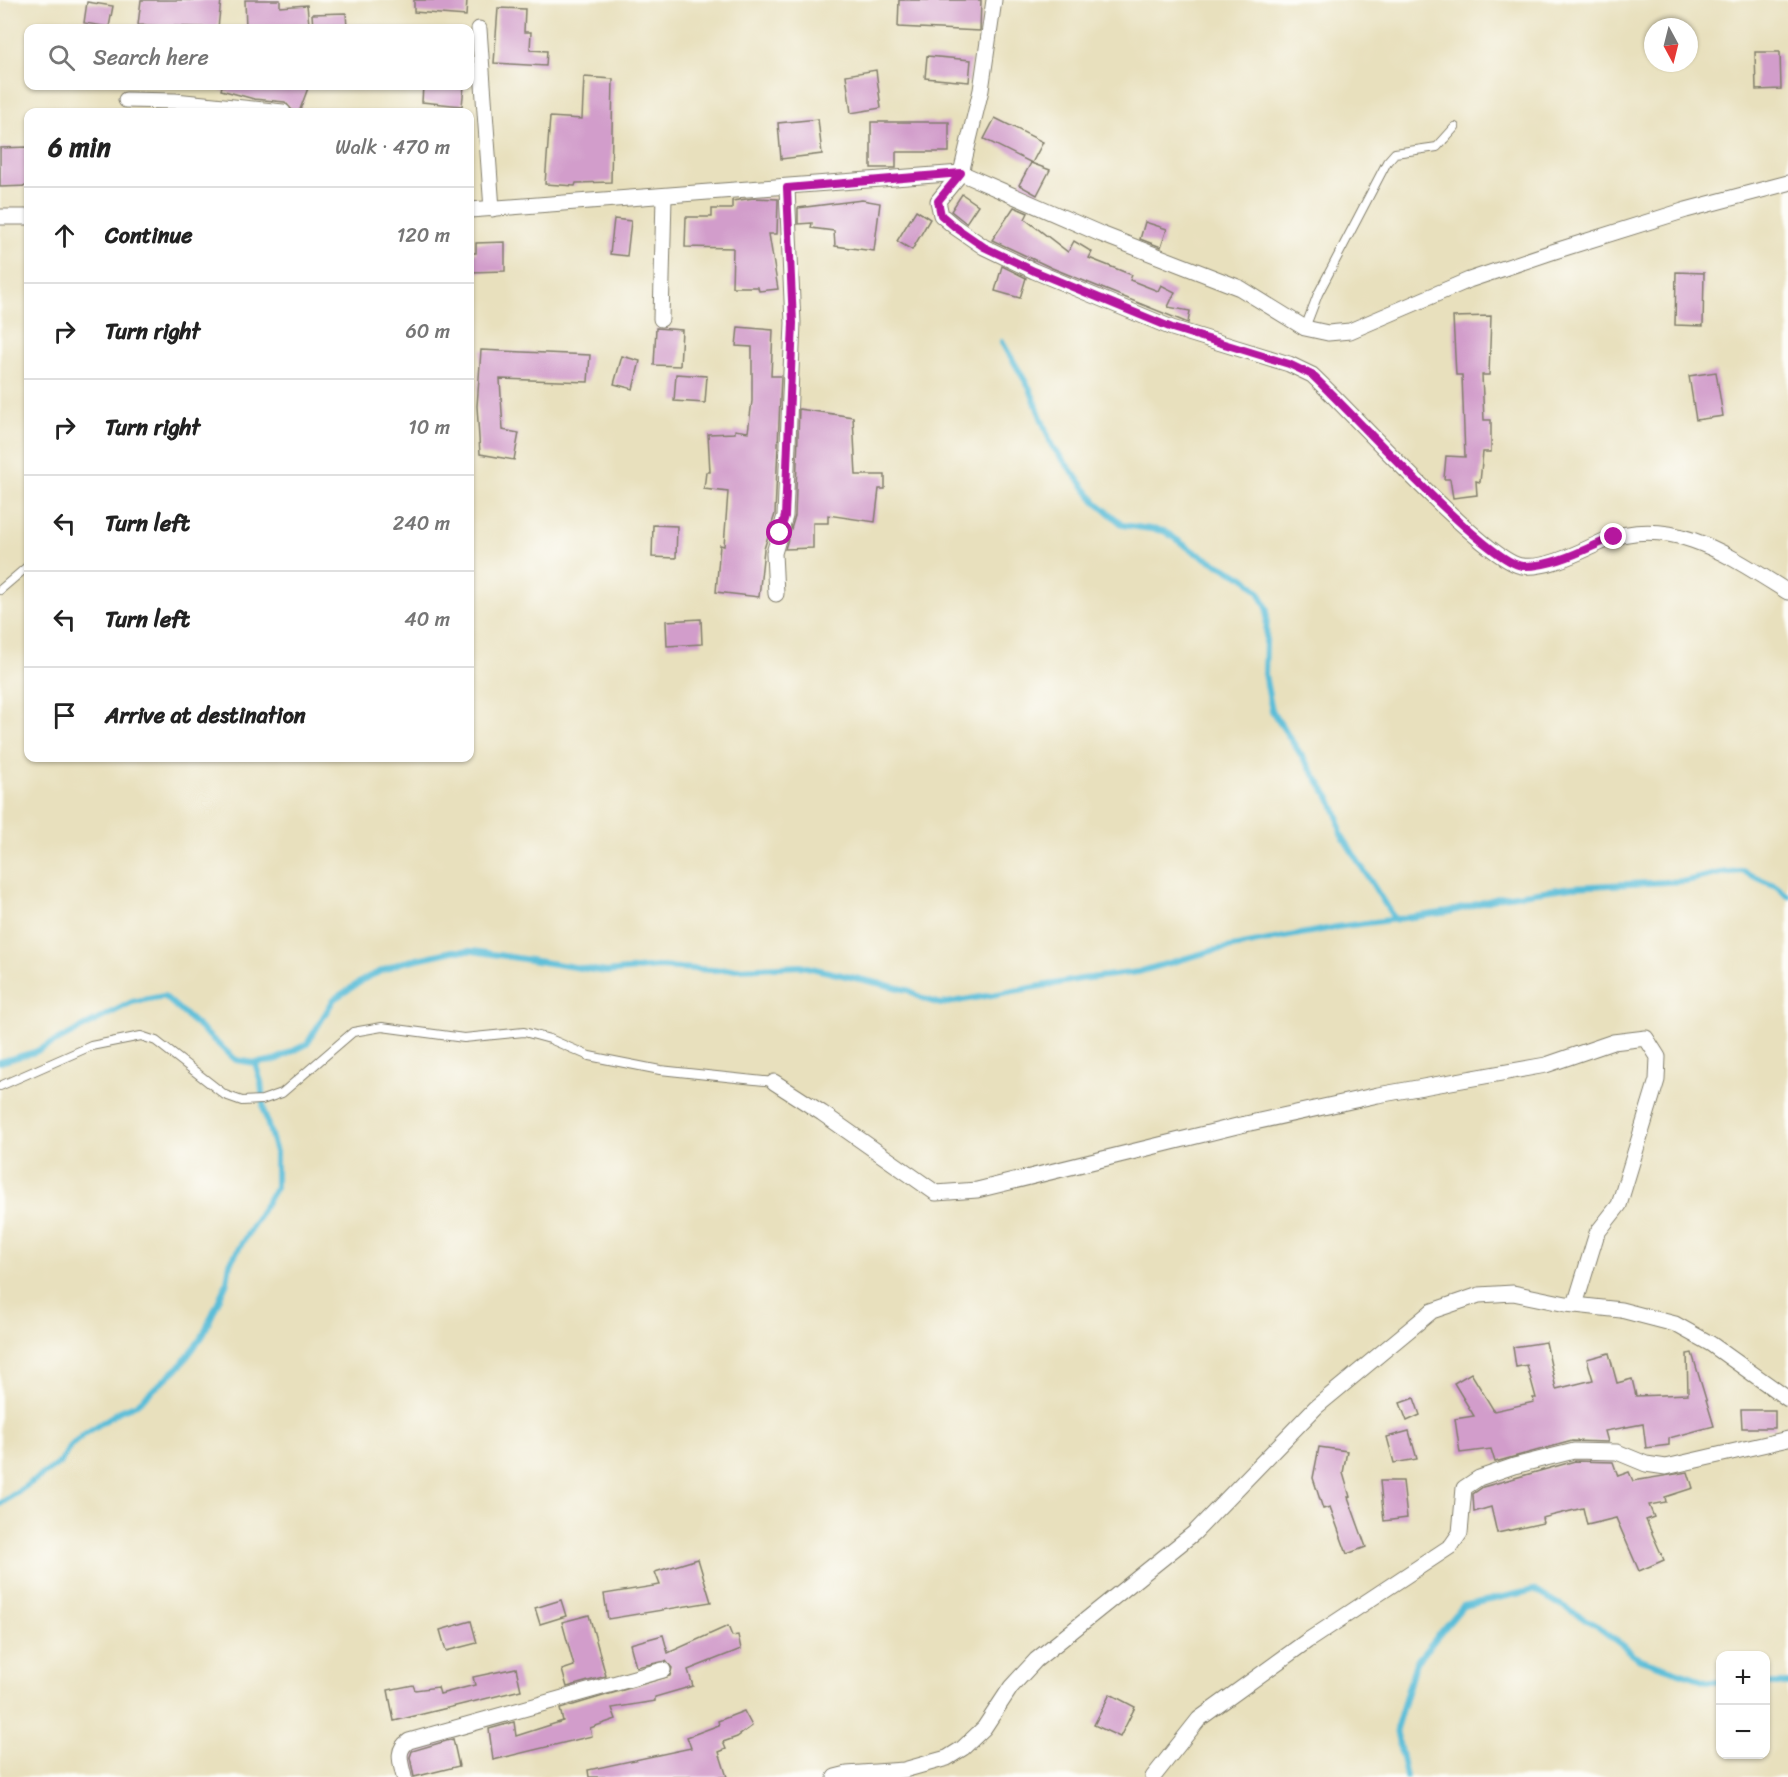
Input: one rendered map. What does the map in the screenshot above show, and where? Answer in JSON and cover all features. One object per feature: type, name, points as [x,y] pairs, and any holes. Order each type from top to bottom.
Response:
[{"type":"street","points":[[994,0],[981,90],[961,173],[938,201],[941,215],[955,227],[984,247],[1034,271],[1172,328],[1289,364],[1312,375],[1457,520],[1508,561],[1522,566],[1539,564],[1642,530],[1670,534],[1721,550],[1788,592]]},
{"type":"street","points":[[479,29],[492,209]]},
{"type":"street","points":[[126,100],[175,101],[244,108]]},
{"type":"street","points":[[474,210],[787,188],[961,173],[1101,234],[1240,288],[1305,328],[1328,333],[1350,332],[1469,280],[1686,210],[1788,183]]},
{"type":"street","points":[[776,594],[774,553],[785,516],[793,323],[787,188]]},
{"type":"street","points":[[662,319],[664,197]]},
{"type":"street","points":[[0,217],[24,217]]},
{"type":"street","points":[[774,1082],[936,1194],[977,1190],[1241,1125],[1378,1095],[1546,1065],[1612,1042],[1646,1038],[1658,1058],[1657,1080],[1619,1205],[1597,1233],[1575,1305]]},
{"type":"street","points":[[835,1777],[904,1770],[947,1758],[963,1748],[984,1728],[1011,1687],[1036,1659],[1194,1533],[1316,1407],[1432,1311],[1479,1295],[1513,1293],[1575,1305],[1621,1310],[1675,1324],[1736,1360],[1788,1399]]},
{"type":"street","points":[[1153,1777],[1198,1719],[1298,1647],[1451,1546],[1460,1533],[1464,1488],[1479,1478],[1514,1466],[1574,1451],[1617,1452],[1646,1464],[1666,1467],[1788,1439]]},
{"type":"street","points":[[404,1777],[399,1752],[408,1741],[663,1670]]},
{"type":"lane","points":[[1305,328],[1317,294],[1387,162],[1395,153],[1437,147],[1455,127]]},
{"type":"lane","points":[[0,590],[24,569]]},
{"type":"lane","points":[[0,1086],[91,1046],[141,1036],[156,1041],[225,1095],[242,1101],[262,1100],[282,1094],[353,1032],[382,1028],[464,1038],[508,1031],[524,1032],[550,1039],[589,1056],[660,1070],[774,1082]]},
{"type":"building","points":[[141,0],[221,0],[218,24],[138,24]]},
{"type":"building","points":[[245,0],[280,0],[280,7],[307,5],[309,24],[246,24]]},
{"type":"building","points":[[414,0],[467,0],[466,16],[414,12]]},
{"type":"building","points":[[899,0],[981,0],[980,31],[898,27]]},
{"type":"building","points":[[87,2],[113,6],[110,24],[84,23]]},
{"type":"building","points":[[498,8],[525,9],[524,32],[531,32],[530,50],[547,51],[546,66],[494,63]]},
{"type":"building","points":[[346,13],[347,24],[313,24],[312,14]]},
{"type":"building","points":[[1755,52],[1780,52],[1781,89],[1756,90]]},
{"type":"building","points":[[927,56],[971,60],[969,82],[925,78]]},
{"type":"building","points":[[876,70],[881,108],[851,113],[846,75]]},
{"type":"building","points":[[584,77],[613,79],[611,182],[576,183],[575,186],[545,184],[550,117],[582,119]]},
{"type":"building","points":[[221,90],[307,90],[300,108],[290,108],[285,102],[254,99]]},
{"type":"building","points":[[423,90],[464,90],[462,106],[422,102]]},
{"type":"building","points":[[995,118],[1043,142],[1032,163],[984,139]]},
{"type":"building","points":[[818,119],[822,154],[781,159],[778,123]]},
{"type":"building","points":[[871,122],[949,122],[949,152],[896,152],[896,168],[871,168]]},
{"type":"building","points":[[24,147],[24,186],[0,187],[0,148]]},
{"type":"building","points":[[1031,163],[1050,170],[1037,195],[1019,185]]},
{"type":"building","points":[[962,194],[978,205],[966,223],[951,211]]},
{"type":"building","points":[[754,198],[778,199],[777,234],[769,234],[778,289],[759,291],[758,287],[732,287],[733,248],[685,247],[686,217],[712,217],[712,209],[732,209],[732,201]]},
{"type":"building","points":[[862,200],[880,203],[874,251],[835,246],[834,231],[811,228],[812,223],[798,224],[798,208]]},
{"type":"building","points":[[1014,207],[1028,213],[1025,219],[1068,252],[1074,241],[1092,252],[1089,258],[1132,275],[1130,280],[1158,291],[1161,285],[1175,292],[1168,307],[1190,311],[1188,323],[1052,268],[992,240]]},
{"type":"building","points":[[916,210],[930,219],[912,250],[897,241]]},
{"type":"building","points":[[614,219],[631,221],[627,256],[610,254]]},
{"type":"building","points":[[1145,222],[1167,229],[1161,247],[1140,239]]},
{"type":"building","points":[[505,242],[505,271],[474,272],[476,243]]},
{"type":"building","points":[[1002,266],[1026,278],[1020,298],[995,291]]},
{"type":"building","points":[[1676,272],[1704,273],[1703,326],[1675,325]]},
{"type":"building","points":[[1491,316],[1489,375],[1482,375],[1484,420],[1491,420],[1491,452],[1483,452],[1480,482],[1476,481],[1477,495],[1453,498],[1450,479],[1444,479],[1446,456],[1465,457],[1462,375],[1456,375],[1453,317]]},
{"type":"building","points":[[738,327],[773,330],[771,376],[781,376],[775,514],[764,549],[759,597],[716,592],[720,545],[724,546],[728,492],[704,489],[706,472],[710,472],[708,434],[735,433],[735,430],[748,432],[752,401],[752,347],[736,346]]},
{"type":"building","points":[[656,328],[682,330],[680,366],[654,365]]},
{"type":"building","points":[[481,350],[590,355],[588,382],[500,379],[503,430],[519,433],[514,460],[480,454],[477,406]]},
{"type":"building","points":[[622,356],[640,361],[633,389],[614,384]]},
{"type":"building","points":[[1716,372],[1723,416],[1696,420],[1689,376]]},
{"type":"building","points":[[676,374],[707,376],[705,403],[674,401]]},
{"type":"building","points":[[799,409],[853,417],[856,475],[885,475],[885,489],[879,489],[875,522],[828,515],[828,523],[813,523],[813,548],[785,549],[795,516]]},
{"type":"building","points":[[653,525],[677,526],[676,558],[652,557]]},
{"type":"building","points":[[701,619],[702,644],[667,646],[666,621]]},
{"type":"building","points":[[1546,1342],[1556,1389],[1593,1380],[1587,1359],[1609,1353],[1617,1383],[1632,1379],[1636,1396],[1688,1394],[1687,1354],[1692,1353],[1714,1426],[1669,1438],[1669,1445],[1646,1448],[1643,1424],[1605,1431],[1608,1442],[1572,1441],[1495,1462],[1491,1449],[1460,1453],[1455,1419],[1474,1416],[1454,1383],[1471,1373],[1494,1411],[1534,1402],[1533,1398],[1536,1398],[1527,1365],[1516,1367],[1513,1347]]},
{"type":"building","points":[[1414,1398],[1420,1415],[1407,1421],[1400,1403]]},
{"type":"building","points":[[1741,1410],[1775,1410],[1775,1428],[1742,1428]]},
{"type":"building","points":[[1409,1431],[1417,1459],[1394,1463],[1387,1437]]},
{"type":"building","points":[[1319,1447],[1347,1451],[1343,1473],[1350,1497],[1348,1497],[1366,1547],[1347,1554],[1330,1507],[1323,1509],[1313,1478]]},
{"type":"building","points":[[1575,1461],[1613,1462],[1618,1476],[1629,1472],[1633,1481],[1688,1472],[1693,1488],[1665,1497],[1666,1502],[1649,1505],[1654,1517],[1646,1520],[1664,1560],[1639,1571],[1616,1518],[1587,1525],[1583,1508],[1542,1518],[1543,1523],[1497,1533],[1491,1507],[1474,1512],[1473,1494],[1483,1487]]},
{"type":"building","points":[[1380,1481],[1403,1481],[1407,1518],[1384,1521]]},
{"type":"building","points":[[698,1559],[711,1602],[608,1619],[604,1594],[660,1585],[655,1572]]},
{"type":"building","points":[[561,1600],[566,1616],[540,1624],[535,1608]]},
{"type":"building","points":[[589,1615],[606,1676],[567,1687],[562,1670],[574,1666],[562,1622]]},
{"type":"building","points":[[471,1621],[477,1643],[446,1651],[440,1630]]},
{"type":"building","points":[[728,1626],[732,1636],[738,1635],[741,1649],[688,1670],[693,1686],[655,1697],[655,1701],[612,1708],[616,1719],[590,1728],[592,1736],[493,1760],[489,1729],[514,1722],[516,1736],[563,1721],[560,1709],[670,1676],[672,1668],[666,1661],[636,1667],[630,1644],[663,1635],[668,1653]]},
{"type":"building","points":[[516,1668],[521,1690],[394,1721],[388,1690],[413,1685],[415,1690],[438,1687],[440,1694],[475,1685],[473,1677]]},
{"type":"building","points":[[1110,1694],[1135,1707],[1120,1737],[1094,1725]]},
{"type":"building","points":[[744,1711],[752,1726],[737,1737],[723,1742],[726,1749],[719,1752],[727,1777],[589,1777],[588,1770],[691,1748],[687,1737],[719,1725],[718,1721]]},
{"type":"building","points":[[453,1739],[459,1766],[414,1777],[410,1757],[412,1751]]},
{"type":"waterway","points":[[1002,342],[1030,389],[1052,446],[1096,502],[1123,525],[1164,531],[1196,553],[1247,579],[1259,592],[1267,608],[1265,675],[1272,711],[1331,800],[1338,816],[1341,834],[1395,920]]},
{"type":"waterway","points":[[0,1062],[35,1052],[132,1002],[164,996],[236,1060],[255,1063],[273,1061],[307,1044],[334,999],[368,977],[400,963],[453,951],[473,951],[606,972],[658,967],[714,970],[802,966],[908,990],[924,999],[941,1004],[1081,979],[1138,972],[1211,951],[1337,927],[1449,912],[1502,897],[1572,887],[1686,881],[1720,873],[1742,871],[1776,886],[1788,896]]},
{"type":"waterway","points":[[0,1504],[61,1462],[70,1446],[86,1433],[120,1411],[137,1404],[180,1366],[202,1337],[227,1282],[230,1263],[276,1187],[276,1152],[264,1112],[261,1082],[255,1063]]},
{"type":"waterway","points":[[1406,1777],[1396,1729],[1416,1662],[1463,1606],[1534,1590],[1597,1626],[1640,1659],[1709,1682],[1716,1682]]},
{"type":"waterway","points":[[1770,1684],[1788,1684]]},
{"type":"route","points":[[780,533],[785,516],[793,323],[787,188],[961,173],[944,190],[938,201],[941,215],[955,227],[984,247],[1034,271],[1172,328],[1289,364],[1312,375],[1457,520],[1508,561],[1522,566],[1539,564],[1561,558],[1614,537]]}]
